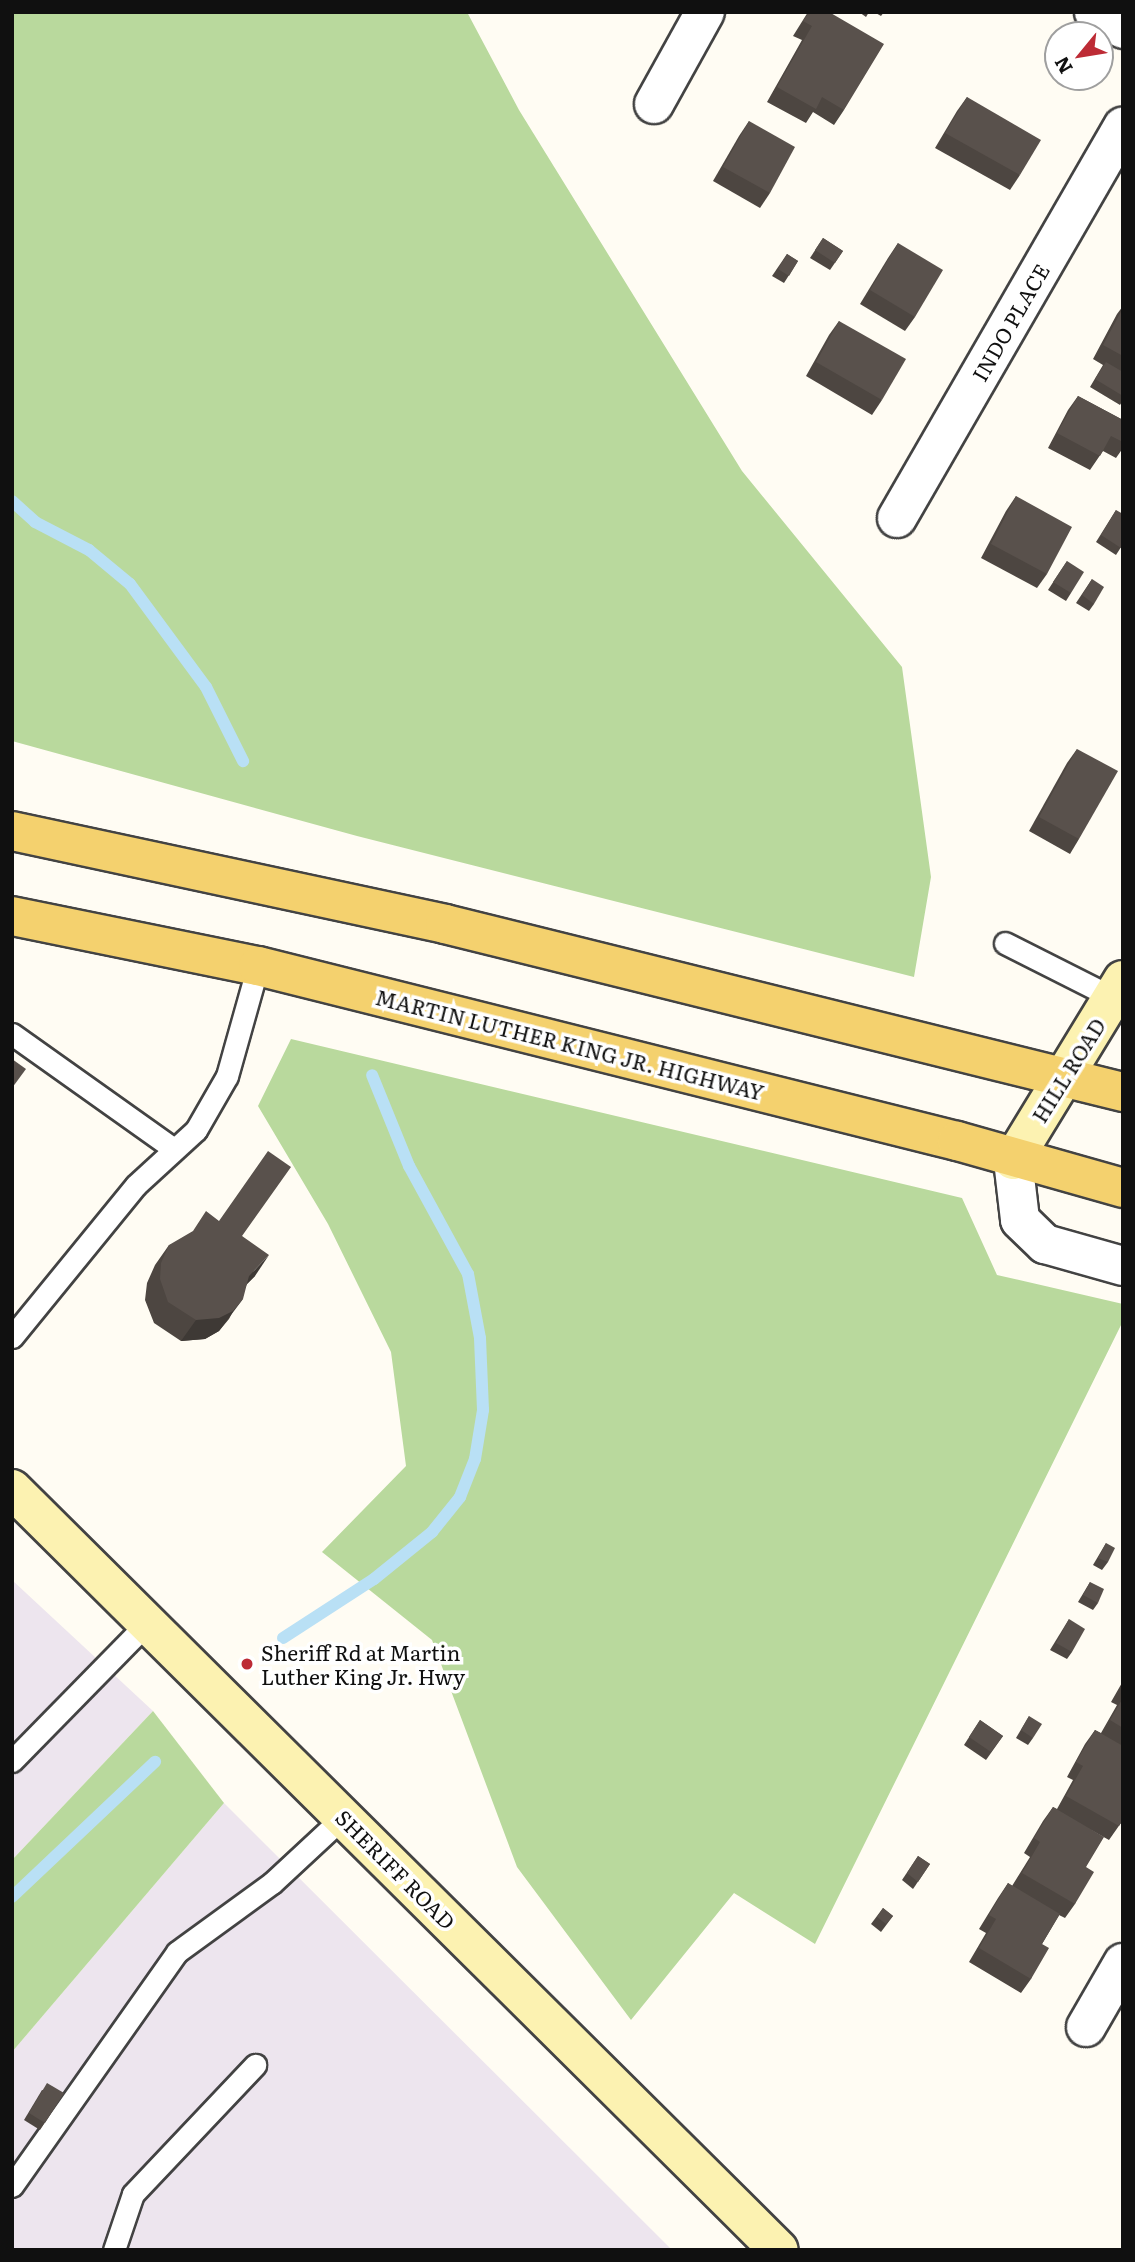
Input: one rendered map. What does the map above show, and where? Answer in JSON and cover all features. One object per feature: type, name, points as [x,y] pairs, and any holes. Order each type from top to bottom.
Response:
[{"type":"main road","points":[[12,831],[445,924],[1123,1092]]},
{"type":"main road","name":"MARTIN LUTHER KING JR. HIGHWAY","points":[[12,916],[258,966],[944,1138],[1013,1160],[1123,1188]]},
{"type":"main road","name":"HILL ROAD","points":[[1013,1160],[1118,988]]},
{"type":"main road","name":"SHERIFF ROAD","points":[[12,1489],[779,2250]]},
{"type":"street","points":[[654,104],[705,12]]},
{"type":"street","points":[[1094,12],[1123,29]]},
{"type":"street","name":"INDO PLACE","points":[[897,518],[1123,126]]},
{"type":"street","points":[[1013,1160],[1020,1220],[1045,1244],[1123,1266]]},
{"type":"street","points":[[1086,2028],[1123,1963]]},
{"type":"lane","points":[[1005,943],[1118,988]]},
{"type":"lane","points":[[12,1337],[136,1185],[196,1130],[227,1076],[258,966]]},
{"type":"lane","points":[[12,1034],[174,1149]]},
{"type":"lane","points":[[12,1760],[148,1623]]},
{"type":"lane","points":[[12,2186],[177,1952],[272,1883],[343,1817]]},
{"type":"lane","points":[[114,2250],[133,2194],[255,2065]]},
{"type":"shaded area","points":[[12,1580],[153,1711],[12,1860]]},
{"type":"shaded area","points":[[224,1803],[672,2250],[12,2250],[12,2052]]},
{"type":"green space","points":[[12,12],[467,12],[519,110],[742,471],[902,667],[931,877],[914,977],[357,836],[12,741]]},
{"type":"green space","points":[[291,1039],[962,1198],[997,1275],[1123,1304],[1123,1321],[815,1944],[734,1893],[631,2020],[517,1867],[432,1640],[322,1552],[406,1466],[391,1352],[328,1224],[258,1106]]},
{"type":"green space","points":[[153,1711],[224,1803],[12,2052],[12,1860]]},
{"type":"building","points":[[809,12],[829,12],[884,44],[844,110],[822,97],[816,109],[777,87],[812,26],[803,21]]},
{"type":"building","points":[[967,97],[1041,140],[1020,175],[945,133]]},
{"type":"building","points":[[749,121],[795,147],[770,193],[723,167]]},
{"type":"building","points":[[823,238],[843,251],[835,263],[815,250]]},
{"type":"building","points":[[898,243],[943,270],[915,317],[870,290]]},
{"type":"building","points":[[787,254],[798,261],[789,276],[778,269]]},
{"type":"building","points":[[1123,308],[1123,356],[1103,345]]},
{"type":"building","points":[[839,321],[906,359],[882,400],[816,362]]},
{"type":"building","points":[[1106,362],[1123,372],[1123,396],[1095,379]]},
{"type":"building","points":[[1078,396],[1123,420],[1123,442],[1111,436],[1100,456],[1057,433]]},
{"type":"building","points":[[1016,496],[1072,527],[1047,574],[991,544]]},
{"type":"building","points":[[1116,510],[1123,514],[1121,548],[1101,535]]},
{"type":"building","points":[[1067,561],[1084,572],[1071,593],[1053,582]]},
{"type":"building","points":[[1092,579],[1104,587],[1094,604],[1082,595]]},
{"type":"building","points":[[1077,749],[1118,771],[1079,839],[1039,817]]},
{"type":"building","points":[[12,1059],[26,1069],[12,1088]]},
{"type":"building","points":[[268,1151],[291,1167],[242,1236],[269,1255],[249,1276],[243,1299],[233,1311],[219,1318],[196,1320],[168,1302],[160,1279],[161,1263],[169,1245],[193,1231],[206,1211],[219,1221]]},
{"type":"building","points":[[1106,1543],[1115,1548],[1108,1562],[1098,1558]]},
{"type":"building","points":[[1090,1582],[1104,1589],[1098,1603],[1083,1595]]},
{"type":"building","points":[[1069,1619],[1085,1629],[1072,1652],[1056,1643]]},
{"type":"building","points":[[1123,1698],[1123,1728],[1110,1720]]},
{"type":"building","points":[[1029,1716],[1042,1724],[1033,1738],[1021,1730]]},
{"type":"building","points":[[980,1720],[1003,1736],[991,1752],[969,1737]]},
{"type":"building","points":[[1095,1730],[1123,1746],[1123,1820],[1119,1826],[1066,1796],[1083,1766],[1076,1762]]},
{"type":"building","points":[[1053,1807],[1104,1837],[1086,1867],[1094,1872],[1075,1904],[1022,1873],[1040,1842],[1034,1838]]},
{"type":"building","points":[[918,1856],[930,1864],[918,1882],[907,1873]]},
{"type":"building","points":[[1008,1883],[1060,1914],[1042,1944],[1049,1948],[1031,1979],[979,1948],[996,1919],[989,1915]]},
{"type":"building","points":[[883,1908],[893,1916],[886,1924],[877,1917]]},
{"type":"building","points":[[47,2083],[64,2093],[45,2123],[29,2113]]},
{"type":"waterway","points":[[12,501],[35,522],[89,550],[130,584],[206,687],[243,761]]},
{"type":"waterway","points":[[283,1638],[374,1579],[432,1532],[460,1497],[475,1459],[483,1410],[480,1338],[468,1274],[409,1166],[372,1075]]},
{"type":"waterway","points":[[12,1897],[155,1762]]},
{"type":"place","name":"Sheriff Rd at Martin Luther King Jr. Hwy","points":[[247,1664]]}]
